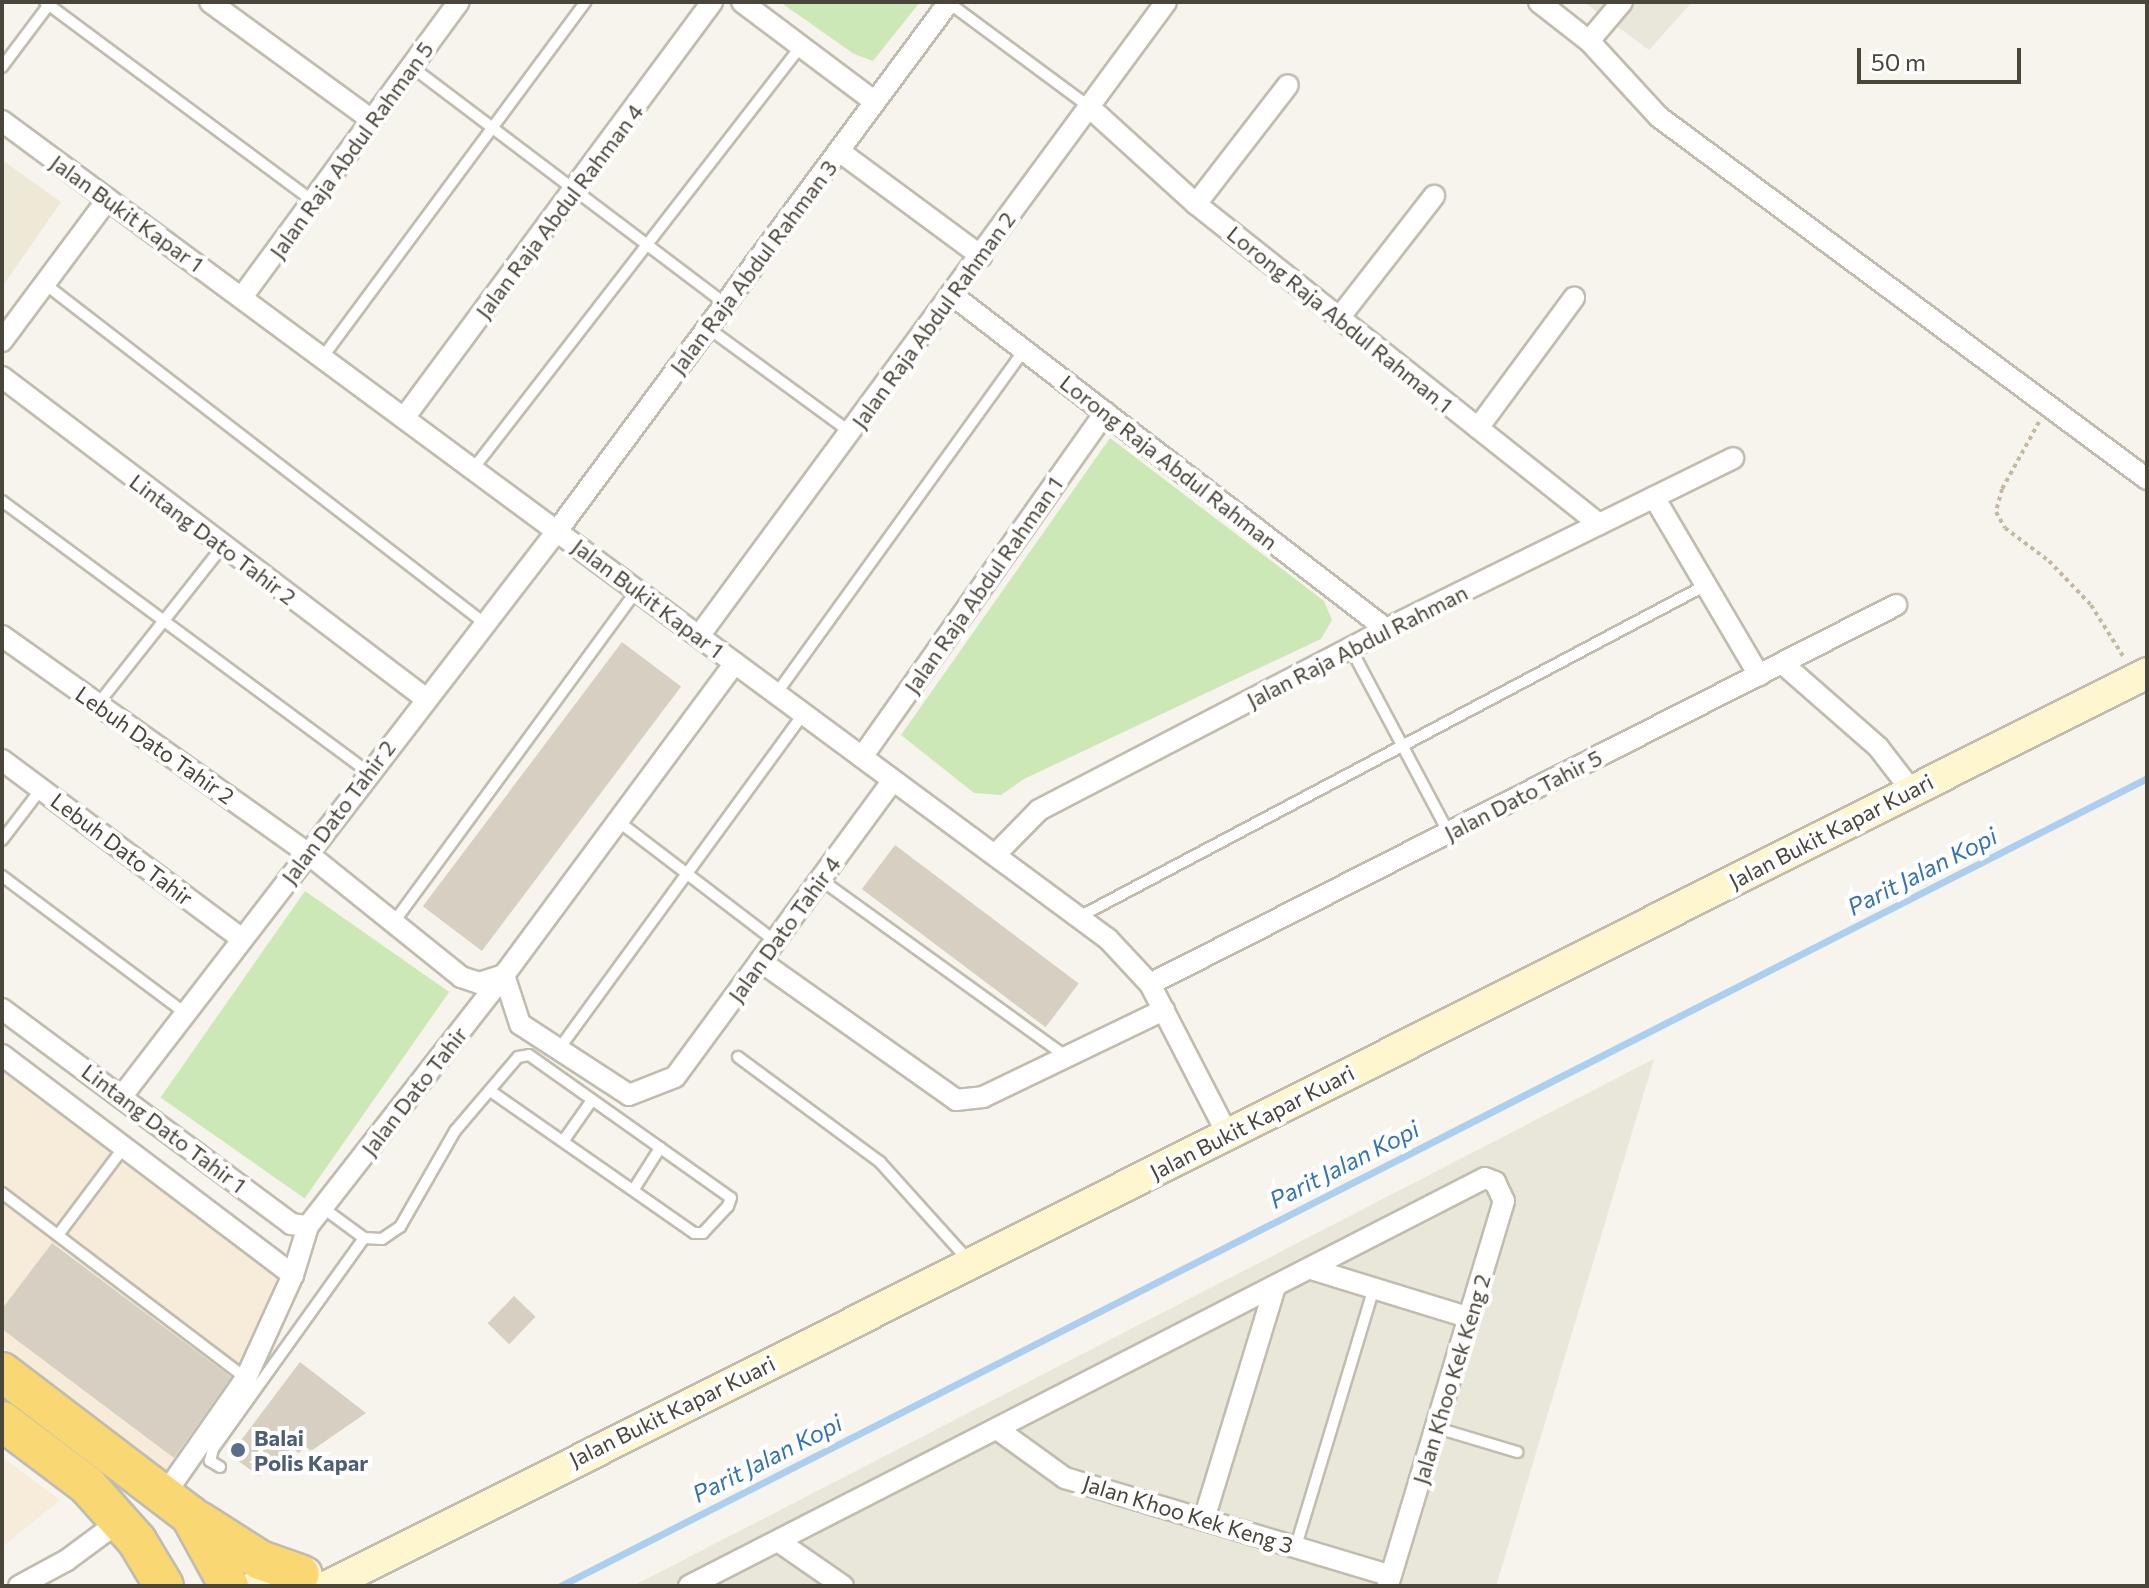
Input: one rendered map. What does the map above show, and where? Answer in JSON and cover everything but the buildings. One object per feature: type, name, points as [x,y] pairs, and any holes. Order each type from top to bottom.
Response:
[{"type":"highway","points":[[2,1372],[177,1505],[260,1560],[314,1580]]},
{"type":"highway","points":[[2,1421],[87,1485],[121,1520],[164,1586]]},
{"type":"highway","points":[[177,1505],[229,1586]]},
{"type":"street","points":[[210,2],[372,120]]},
{"type":"street","name":"Jalan Raja Abdul Rahman 5","points":[[242,297],[459,2]]},
{"type":"street","name":"Jalan Raja Abdul Rahman 4","points":[[404,418],[712,2]]},
{"type":"street","points":[[742,2],[875,102]]},
{"type":"street","name":"Jalan Raja Abdul Rahman 3","points":[[557,531],[949,2]]},
{"type":"street","name":"Jalan Raja Abdul Rahman 2","points":[[699,636],[1166,2]]},
{"type":"street","points":[[1539,2],[1589,41],[1659,117],[2147,479]]},
{"type":"street","points":[[1589,41],[1622,2]]},
{"type":"street","points":[[1196,204],[1288,85]]},
{"type":"street","name":"Lorong Raja Abdul Rahman 1","points":[[1088,106],[1196,204],[1599,524]]},
{"type":"street","name":"Jalan Bukit Kapar 1","points":[[2,121],[1108,939],[1150,984],[1228,1135]]},
{"type":"street","points":[[839,151],[981,256]]},
{"type":"street","points":[[1339,318],[1434,196]]},
{"type":"street","points":[[2,341],[108,199]]},
{"type":"street","name":"Lorong Raja Abdul Rahman","points":[[951,294],[1386,629]]},
{"type":"street","points":[[1478,428],[1574,298]]},
{"type":"street","name":"Lintang Dato Tahir 2","points":[[2,377],[222,547],[425,698]]},
{"type":"street","name":"Jalan Raja Abdul Rahman 1","points":[[862,757],[1105,412]]},
{"type":"street","name":"Jalan Raja Abdul Rahman","points":[[995,855],[1039,810],[1386,629],[1733,458]]},
{"type":"street","points":[[1654,497],[1759,675]]},
{"type":"street","name":"Jalan Dato Tahir 2","points":[[122,1096],[483,622],[557,531]]},
{"type":"street","name":"Jalan Dato Tahir 5","points":[[1150,984],[1896,605]]},
{"type":"street","name":"Lebuh Dato Tahir 2","points":[[2,636],[307,853],[461,977],[479,983],[504,975]]},
{"type":"street","name":"Jalan Dato Tahir","points":[[323,1208],[504,975],[735,663]]},
{"type":"street","points":[[1782,663],[1878,747],[1912,791]]},
{"type":"street","name":"Jalan Bukit Kapar Kuari","points":[[255,1586],[314,1580],[356,1567],[971,1264],[2142,676]]},
{"type":"street","name":"Lebuh Dato Tahir","points":[[2,760],[242,939]]},
{"type":"street","name":"Jalan Dato Tahir 4","points":[[559,1049],[629,1095],[675,1077],[893,780]]},
{"type":"street","points":[[760,961],[956,1100],[983,1097],[1164,1010]]},
{"type":"street","points":[[504,975],[520,1024],[559,1049]]},
{"type":"street","name":"Lintang Dato Tahir 1","points":[[2,1009],[291,1224],[308,1226]]},
{"type":"street","points":[[2,1055],[293,1275]]},
{"type":"street","name":"Jalan Khoo Kek Keng 2","points":[[1311,1269],[1485,1178],[1495,1182],[1504,1201],[1389,1581]]},
{"type":"street","points":[[177,1505],[246,1378],[293,1275],[308,1226],[323,1208]]},
{"type":"street","points":[[689,1586],[1311,1269],[1470,1318]]},
{"type":"street","points":[[1204,1519],[1275,1287]]},
{"type":"street","name":"Jalan Khoo Kek Keng 3","points":[[997,1429],[1065,1478],[1296,1546],[1389,1581]]},
{"type":"street","points":[[19,1586],[67,1560],[121,1520]]},
{"type":"street","points":[[778,1541],[843,1586]]},
{"type":"lane","points":[[322,358],[585,2]]},
{"type":"lane","points":[[949,2],[1088,106]]},
{"type":"lane","points":[[2,67],[48,3],[313,201]]},
{"type":"lane","points":[[473,469],[801,46]]},
{"type":"lane","points":[[412,67],[725,304]]},
{"type":"lane","points":[[45,284],[483,622]]},
{"type":"lane","points":[[708,328],[850,432]]},
{"type":"lane","points":[[776,694],[1024,350]]},
{"type":"lane","points":[[2,501],[368,772]]},
{"type":"lane","points":[[98,704],[222,547]]},
{"type":"lane","points":[[1078,917],[1404,748],[1706,585]]},
{"type":"lane","points":[[394,922],[637,590]]},
{"type":"lane","points":[[1351,649],[1449,833]]},
{"type":"lane","points":[[559,1049],[803,714]]},
{"type":"lane","points":[[2,840],[41,789]]},
{"type":"lane","points":[[618,821],[775,941]]},
{"type":"lane","points":[[2,876],[185,1013]]},
{"type":"lane","points":[[820,879],[1067,1057]]},
{"type":"lane","points":[[323,1208],[364,1238],[382,1239],[400,1227],[455,1131],[493,1093],[518,1057],[529,1055],[590,1103],[731,1198],[728,1206],[703,1233],[694,1233],[493,1093]]},
{"type":"lane","points":[[738,1057],[880,1162],[971,1264]]},
{"type":"lane","points":[[564,1140],[590,1103]]},
{"type":"lane","points":[[58,1235],[124,1147]]},
{"type":"lane","points":[[634,1189],[660,1148]]},
{"type":"lane","points":[[2,1193],[246,1378]]},
{"type":"lane","points":[[220,1467],[210,1461],[213,1449],[364,1238]]},
{"type":"lane","points":[[1296,1546],[1374,1287]]},
{"type":"lane","points":[[1437,1428],[1517,1452]]},
{"type":"path","points":[[2049,406],[2019,456],[1996,512],[2005,528],[2049,561],[2091,605],[2142,676]]},
{"type":"shaded area","points":[[1584,2],[1692,2],[1649,50]]},
{"type":"shaded area","points":[[2,160],[61,202],[2,287]]},
{"type":"shaded area","points":[[1654,1059],[1496,1586],[633,1586]]},
{"type":"shaded area","points":[[2,1065],[283,1277],[237,1379],[169,1473],[2,1347]]},
{"type":"shaded area","points":[[2,1457],[60,1500],[2,1547]]},
{"type":"green space","points":[[780,2],[920,2],[873,61],[854,54]]},
{"type":"green space","points":[[1110,438],[1324,601],[1332,620],[1321,639],[1024,779],[1001,795],[974,793],[901,735]]},
{"type":"green space","points":[[305,891],[449,992],[305,1198],[160,1097]]},
{"type":"waterway","name":"Parit Jalan Kopi","points":[[560,1586],[2147,778]]},
{"type":"place","name":"Balai Polis Kapar","points":[[238,1450]]}]
